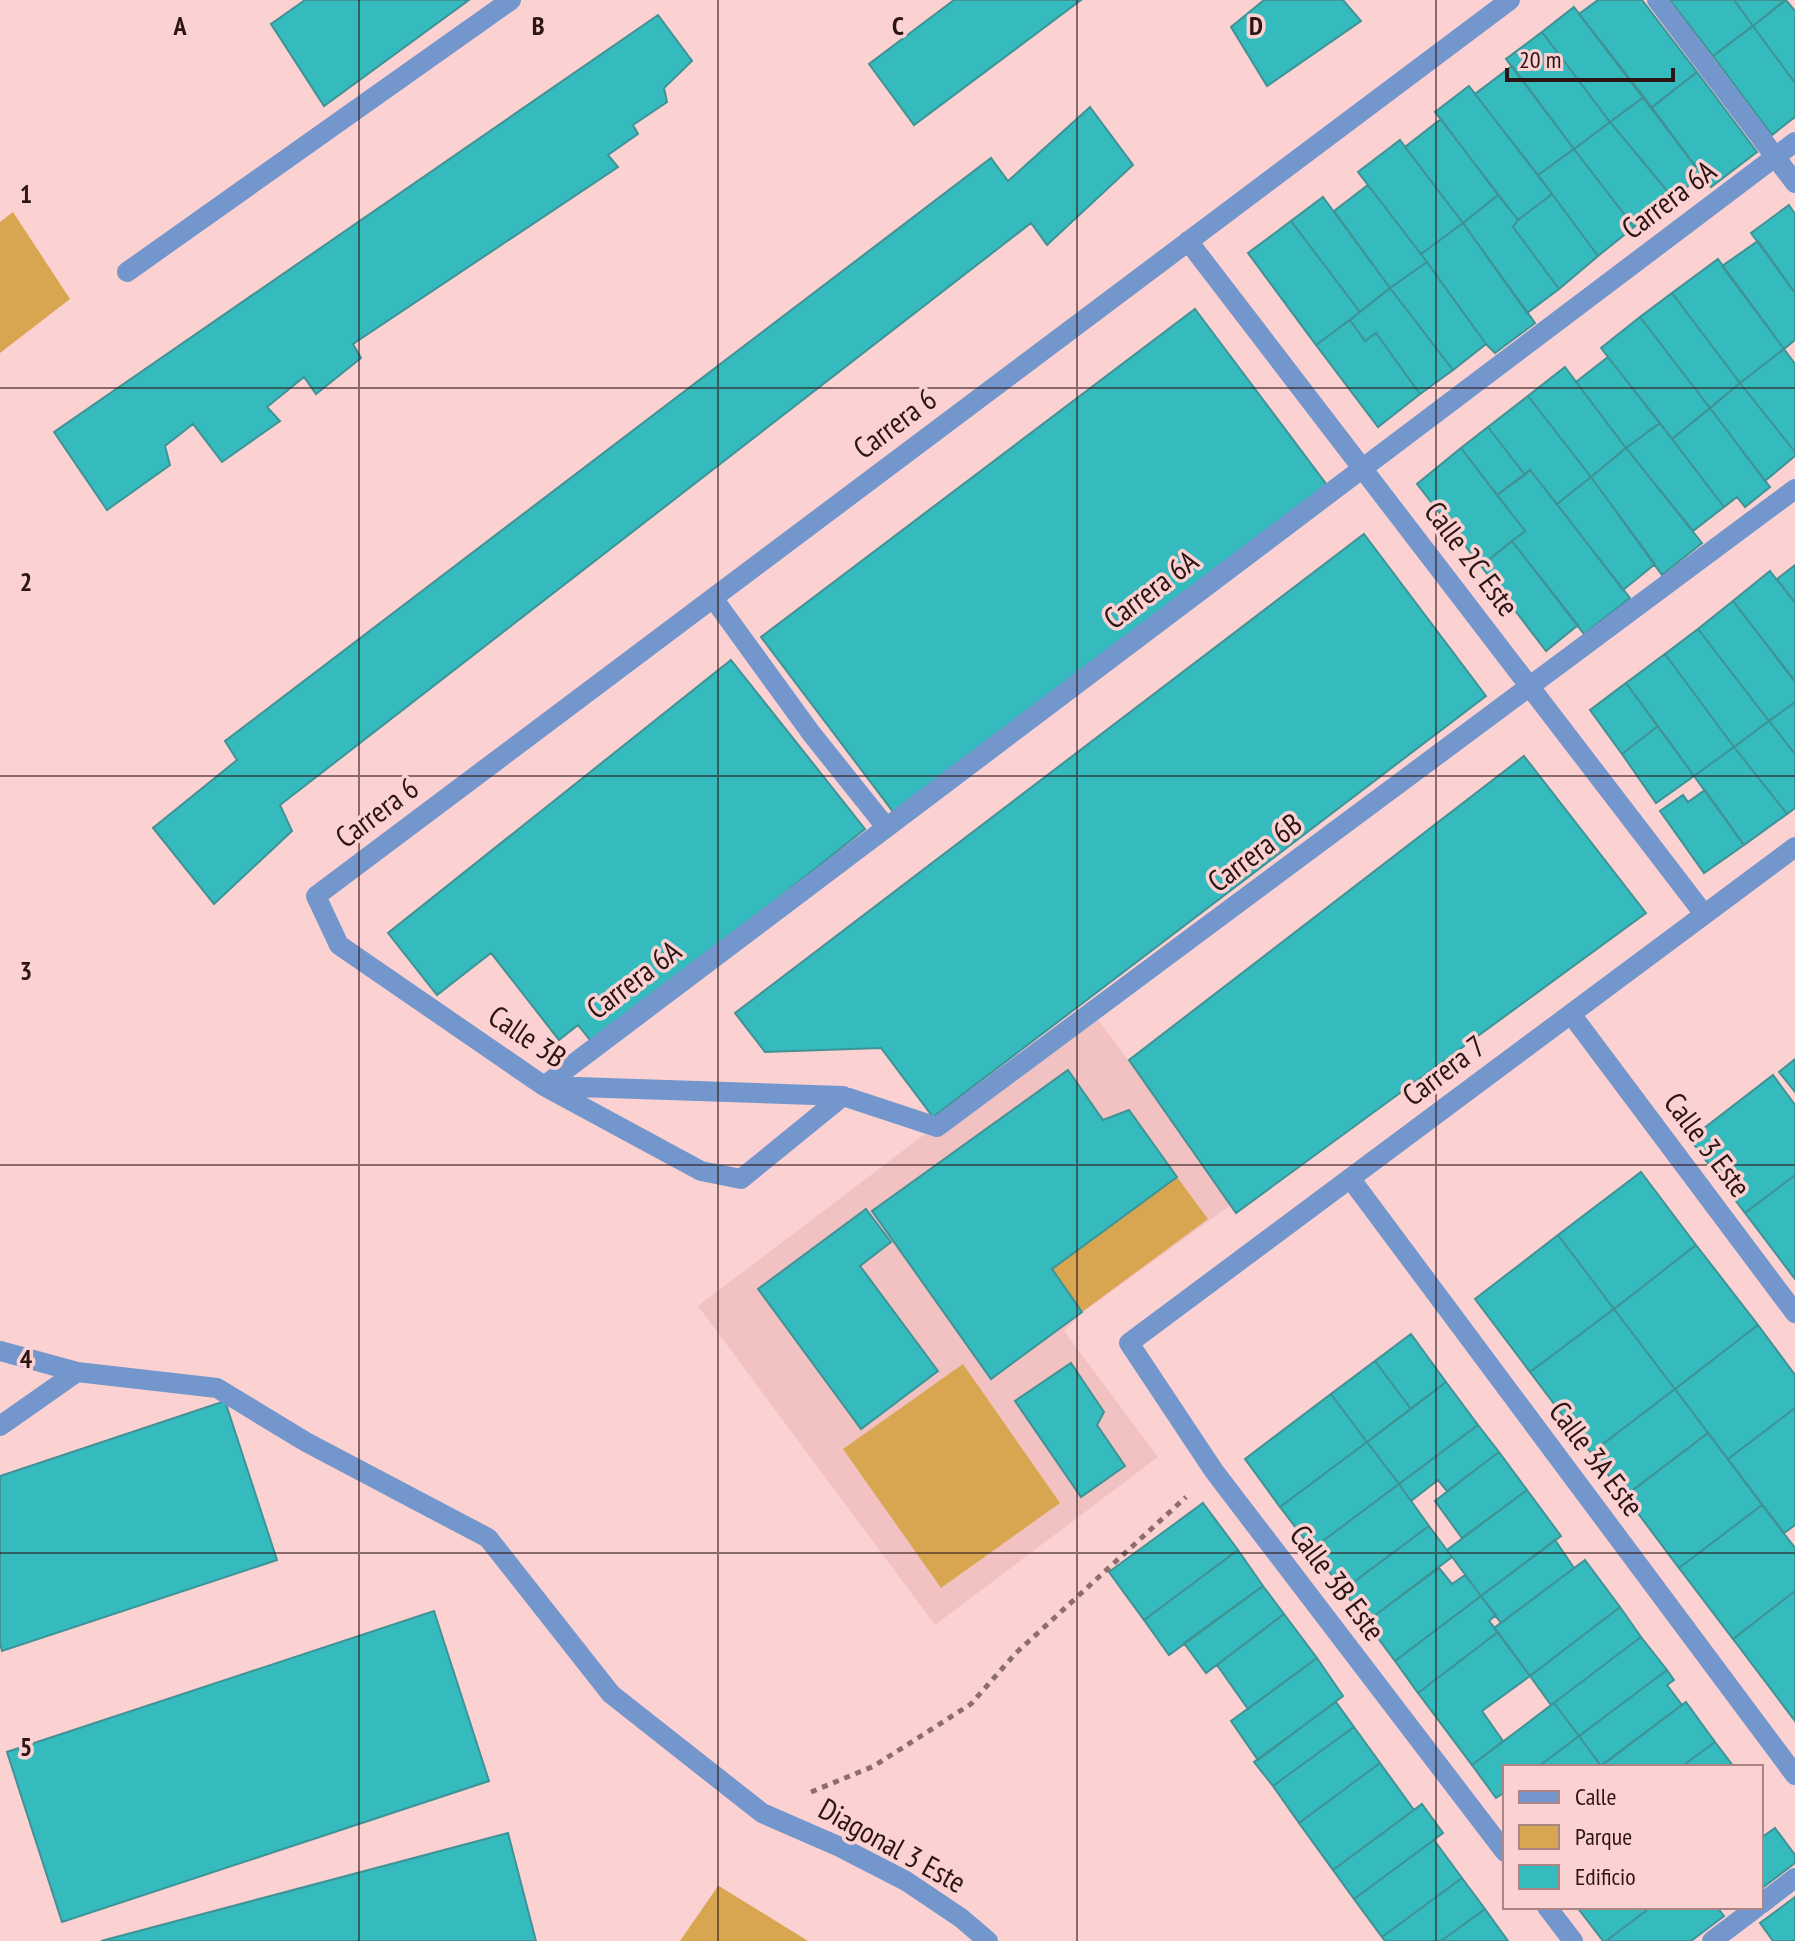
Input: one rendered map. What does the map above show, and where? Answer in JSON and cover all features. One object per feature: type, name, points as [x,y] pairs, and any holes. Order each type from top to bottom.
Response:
[{"type":"street","points":[[127,272],[511,0]]},
{"type":"street","name":"Carrera 6","points":[[316,896],[1510,0]]},
{"type":"street","points":[[1657,0],[1795,183]]},
{"type":"street","name":"Carrera 6A","points":[[544,1086],[1795,142]]},
{"type":"street","name":"Calle 2C Este","points":[[1188,241],[1704,914]]},
{"type":"street","name":"Carrera 6B","points":[[843,1096],[937,1127],[1795,489]]},
{"type":"street","points":[[713,598],[811,733],[886,827]]},
{"type":"street","name":"Carrera 7","points":[[1129,1343],[1795,847]]},
{"type":"street","name":"Calle 3B","points":[[316,896],[339,945],[544,1086],[701,1171],[741,1179],[843,1096]]},
{"type":"street","name":"Calle 3 Este","points":[[1571,1014],[1795,1313]]},
{"type":"street","points":[[544,1086],[843,1096]]},
{"type":"street","name":"Calle 3A Este","points":[[1350,1178],[1795,1775]]},
{"type":"street","name":"Calle 3B Este","points":[[1129,1343],[1214,1471],[1503,1849]]},
{"type":"street","name":"Diagonal 3 Este","points":[[0,1351],[77,1372],[217,1388],[306,1442],[488,1538],[611,1694],[762,1813],[840,1847],[906,1881],[961,1918],[988,1941]]},
{"type":"street","points":[[0,1426],[77,1372]]},
{"type":"street","points":[[1763,1902],[1795,1878]]},
{"type":"street","points":[[1549,1909],[1573,1941]]},
{"type":"street","points":[[1712,1941],[1754,1909]]},
{"type":"path","points":[[762,1813],[874,1766],[971,1704],[1016,1653],[1214,1471]]},
{"type":"shaded area","points":[[1090,1009],[1235,1202],[1083,1312],[1064,1331],[1158,1457],[935,1625],[698,1306]]},
{"type":"green space","points":[[13,212],[70,299],[0,353],[0,222]]},
{"type":"green space","points":[[1177,1177],[1208,1219],[1082,1312],[1052,1269]]},
{"type":"green space","points":[[963,1364],[1060,1503],[941,1588],[843,1449]]},
{"type":"green space","points":[[719,1886],[808,1941],[680,1941]]},
{"type":"building","points":[[305,0],[469,0],[324,106],[271,24]]},
{"type":"building","points":[[954,0],[1081,0],[914,125],[869,64]]},
{"type":"building","points":[[1264,0],[1343,0],[1361,21],[1267,86],[1231,27]]},
{"type":"building","points":[[1598,0],[1642,0],[1697,72],[1651,108],[1579,14]]},
{"type":"building","points":[[1670,0],[1734,0],[1753,26],[1713,56]]},
{"type":"building","points":[[1734,0],[1785,0],[1753,26]]},
{"type":"building","points":[[1786,0],[1795,11],[1795,83],[1753,26]]},
{"type":"building","points":[[1574,7],[1644,97],[1610,122],[1542,32]]},
{"type":"building","points":[[658,15],[692,61],[664,88],[667,102],[633,125],[638,134],[608,155],[618,167],[353,344],[361,358],[316,394],[304,377],[267,407],[280,421],[222,462],[193,424],[165,446],[170,465],[107,510],[54,432]]},
{"type":"building","points":[[1753,26],[1795,83],[1795,117],[1772,135],[1713,56]]},
{"type":"building","points":[[1542,32],[1610,122],[1574,149],[1506,59]]},
{"type":"building","points":[[1512,66],[1574,149],[1538,175],[1475,94]]},
{"type":"building","points":[[1697,72],[1757,152],[1711,187],[1651,108]]},
{"type":"building","points":[[1469,86],[1552,194],[1518,220],[1435,112]]},
{"type":"building","points":[[1644,97],[1702,175],[1673,198],[1610,122]]},
{"type":"building","points":[[1090,107],[1133,165],[1047,245],[1031,223],[280,805],[292,831],[214,904],[153,828],[237,760],[225,741],[991,158],[1008,181]]},
{"type":"building","points":[[1441,119],[1498,195],[1463,223],[1405,147]]},
{"type":"building","points":[[1610,122],[1673,198],[1634,227],[1574,149]]},
{"type":"building","points":[[1400,140],[1463,223],[1421,254],[1358,172]]},
{"type":"building","points":[[1574,149],[1634,227],[1598,256],[1538,175]]},
{"type":"building","points":[[1368,185],[1427,262],[1390,288],[1334,211]]},
{"type":"building","points":[[1552,194],[1598,256],[1559,289],[1513,227]]},
{"type":"building","points":[[1498,195],[1518,220],[1513,227],[1559,289],[1527,313],[1463,223]]},
{"type":"building","points":[[1323,197],[1390,288],[1360,312],[1291,221]]},
{"type":"building","points":[[1789,205],[1795,214],[1795,293],[1751,233]]},
{"type":"building","points":[[1291,221],[1360,312],[1316,345],[1248,253]]},
{"type":"building","points":[[1463,223],[1535,323],[1495,353],[1421,254]]},
{"type":"building","points":[[1758,241],[1795,293],[1795,340],[1784,349],[1722,266]]},
{"type":"building","points":[[1718,259],[1784,349],[1740,383],[1672,293]]},
{"type":"building","points":[[1427,262],[1486,344],[1453,370],[1390,288]]},
{"type":"building","points":[[1390,288],[1453,370],[1420,394],[1376,333],[1365,341],[1350,320]]},
{"type":"building","points":[[1672,293],[1740,383],[1710,408],[1640,317]]},
{"type":"building","points":[[1195,309],[1333,493],[900,821],[761,637]]},
{"type":"building","points":[[1640,317],[1710,408],[1672,439],[1601,348]]},
{"type":"building","points":[[1350,320],[1365,341],[1376,333],[1420,394],[1378,427],[1316,345]]},
{"type":"building","points":[[1784,349],[1795,364],[1795,452],[1740,383]]},
{"type":"building","points":[[1608,357],[1660,423],[1626,448],[1576,382]]},
{"type":"building","points":[[1565,367],[1626,448],[1591,477],[1528,396]]},
{"type":"building","points":[[1740,383],[1795,452],[1795,456],[1765,481],[1710,408]]},
{"type":"building","points":[[1528,396],[1591,477],[1557,504],[1530,470],[1525,475],[1488,427]]},
{"type":"building","points":[[1710,408],[1770,487],[1745,507],[1737,497],[1724,507],[1672,439]]},
{"type":"building","points":[[1660,423],[1724,507],[1693,531],[1626,448]]},
{"type":"building","points":[[1488,427],[1525,475],[1497,495],[1461,448]]},
{"type":"building","points":[[1461,448],[1525,531],[1481,566],[1417,484]]},
{"type":"building","points":[[1626,448],[1702,543],[1662,575],[1591,477]]},
{"type":"building","points":[[1530,470],[1630,598],[1584,634],[1512,541],[1525,531],[1497,495]]},
{"type":"building","points":[[1591,477],[1655,564],[1623,590],[1557,504]]},
{"type":"building","points":[[1364,534],[1486,696],[933,1117],[881,1048],[765,1052],[735,1013]]},
{"type":"building","points":[[1512,541],[1578,625],[1546,651],[1481,566]]},
{"type":"building","points":[[1795,565],[1795,603],[1777,579]]},
{"type":"building","points":[[1770,571],[1795,603],[1795,681],[1733,601]]},
{"type":"building","points":[[1733,601],[1795,682],[1795,702],[1769,721],[1698,629]]},
{"type":"building","points":[[1698,629],[1769,721],[1734,747],[1665,654]]},
{"type":"building","points":[[1665,654],[1734,747],[1694,776],[1626,683]]},
{"type":"building","points":[[731,660],[865,829],[594,1045],[578,1025],[559,1040],[491,953],[437,995],[388,933]]},
{"type":"building","points":[[1626,683],[1658,726],[1622,754],[1590,710]]},
{"type":"building","points":[[1795,702],[1795,754],[1769,721]]},
{"type":"building","points":[[1769,721],[1795,754],[1795,808],[1787,814],[1734,747]]},
{"type":"building","points":[[1658,726],[1694,776],[1656,803],[1622,754]]},
{"type":"building","points":[[1734,747],[1787,814],[1744,845],[1694,776]]},
{"type":"building","points":[[1524,756],[1646,913],[1236,1213],[1129,1060]]},
{"type":"building","points":[[1705,790],[1744,845],[1704,873],[1660,811],[1683,795],[1688,802]]},
{"type":"building","points":[[1795,1059],[1795,1092],[1779,1072]]},
{"type":"building","points":[[1068,1070],[1103,1120],[1129,1110],[1177,1177],[1052,1269],[1082,1312],[991,1379],[872,1211]]},
{"type":"building","points":[[1773,1075],[1795,1105],[1795,1175],[1745,1213],[1690,1139]]},
{"type":"building","points":[[1641,1172],[1696,1245],[1614,1309],[1558,1235]]},
{"type":"building","points":[[1795,1175],[1795,1279],[1745,1213]]},
{"type":"building","points":[[866,1209],[891,1242],[860,1266],[938,1371],[861,1429],[758,1289]]},
{"type":"building","points":[[1558,1235],[1614,1309],[1530,1372],[1475,1299]]},
{"type":"building","points":[[1696,1245],[1758,1325],[1675,1389],[1614,1309]]},
{"type":"building","points":[[1614,1309],[1675,1389],[1591,1453],[1530,1372]]},
{"type":"building","points":[[1758,1325],[1795,1375],[1795,1408],[1728,1459],[1675,1389]]},
{"type":"building","points":[[1411,1334],[1446,1382],[1411,1409],[1375,1361]]},
{"type":"building","points":[[1375,1361],[1411,1409],[1367,1442],[1331,1394]]},
{"type":"building","points":[[1071,1363],[1104,1412],[1097,1425],[1125,1466],[1081,1497],[1015,1401]]},
{"type":"building","points":[[1446,1382],[1478,1425],[1399,1484],[1367,1442]]},
{"type":"building","points":[[1675,1389],[1708,1433],[1625,1496],[1591,1453]]},
{"type":"building","points":[[1331,1394],[1367,1442],[1280,1507],[1245,1459]]},
{"type":"building","points":[[225,1401],[277,1560],[2,1651],[0,1476]]},
{"type":"building","points":[[1795,1408],[1795,1525],[1784,1533],[1728,1459]]},
{"type":"building","points":[[1478,1425],[1499,1452],[1447,1491],[1438,1480],[1411,1501],[1399,1484]]},
{"type":"building","points":[[1708,1433],[1762,1505],[1679,1568],[1625,1496]]},
{"type":"building","points":[[1367,1442],[1399,1484],[1312,1549],[1280,1507]]},
{"type":"building","points":[[1499,1452],[1527,1490],[1462,1538],[1435,1501]]},
{"type":"building","points":[[1399,1484],[1429,1526],[1343,1590],[1312,1549]]},
{"type":"building","points":[[1527,1490],[1561,1536],[1481,1596],[1447,1550]]},
{"type":"building","points":[[1203,1503],[1238,1550],[1144,1620],[1109,1572]]},
{"type":"building","points":[[1762,1505],[1795,1548],[1795,1591],[1733,1639],[1679,1568]]},
{"type":"building","points":[[1429,1526],[1452,1557],[1366,1622],[1343,1590]]},
{"type":"building","points":[[1555,1540],[1574,1568],[1501,1623],[1481,1596]]},
{"type":"building","points":[[1238,1550],[1263,1586],[1169,1655],[1144,1620]]},
{"type":"building","points":[[1585,1560],[1620,1607],[1530,1676],[1494,1628]]},
{"type":"building","points":[[1439,1568],[1452,1584],[1465,1575],[1481,1596],[1395,1661],[1366,1622]]},
{"type":"building","points":[[1263,1586],[1284,1614],[1206,1673],[1184,1643]]},
{"type":"building","points":[[1795,1591],[1795,1721],[1733,1639]]},
{"type":"building","points":[[1481,1596],[1496,1615],[1489,1621],[1498,1632],[1418,1693],[1395,1661]]},
{"type":"building","points":[[1620,1607],[1641,1637],[1551,1705],[1530,1676]]},
{"type":"building","points":[[434,1611],[489,1781],[62,1922],[7,1752]]},
{"type":"building","points":[[1284,1614],[1317,1658],[1248,1709],[1217,1665]]},
{"type":"building","points":[[1498,1632],[1530,1676],[1482,1711],[1503,1741],[1472,1765],[1418,1693]]},
{"type":"building","points":[[1641,1637],[1667,1670],[1579,1736],[1554,1703]]},
{"type":"building","points":[[1317,1658],[1343,1696],[1258,1760],[1231,1721]]},
{"type":"building","points":[[1667,1670],[1674,1680],[1667,1685],[1682,1705],[1602,1765],[1579,1736]]},
{"type":"building","points":[[1336,1702],[1354,1727],[1273,1786],[1254,1762]]},
{"type":"building","points":[[1686,1702],[1715,1742],[1684,1765],[1602,1765]]},
{"type":"building","points":[[1554,1703],[1579,1736],[1541,1765],[1503,1765],[1503,1793],[1496,1798],[1472,1765]]},
{"type":"building","points":[[1354,1727],[1380,1763],[1299,1823],[1273,1786]]},
{"type":"building","points":[[1579,1736],[1600,1765],[1541,1765]]},
{"type":"building","points":[[1715,1742],[1732,1765],[1684,1765]]},
{"type":"building","points":[[1380,1763],[1414,1810],[1333,1870],[1299,1823]]},
{"type":"building","points":[[1422,1804],[1443,1833],[1354,1899],[1333,1870]]},
{"type":"building","points":[[1775,1828],[1795,1855],[1795,1863],[1763,1887],[1763,1837]]},
{"type":"building","points":[[508,1833],[536,1941],[101,1941]]},
{"type":"building","points":[[1434,1840],[1462,1878],[1382,1937],[1354,1899]]},
{"type":"building","points":[[1462,1878],[1485,1909],[1441,1941],[1385,1941],[1382,1937]]},
{"type":"building","points":[[1795,1897],[1795,1941],[1773,1941],[1760,1923]]},
{"type":"building","points":[[1485,1909],[1508,1941],[1441,1941]]},
{"type":"building","points":[[1579,1909],[1648,1909],[1606,1941]]},
{"type":"building","points":[[1648,1909],[1719,1909],[1724,1916],[1691,1941],[1606,1941]]}]
